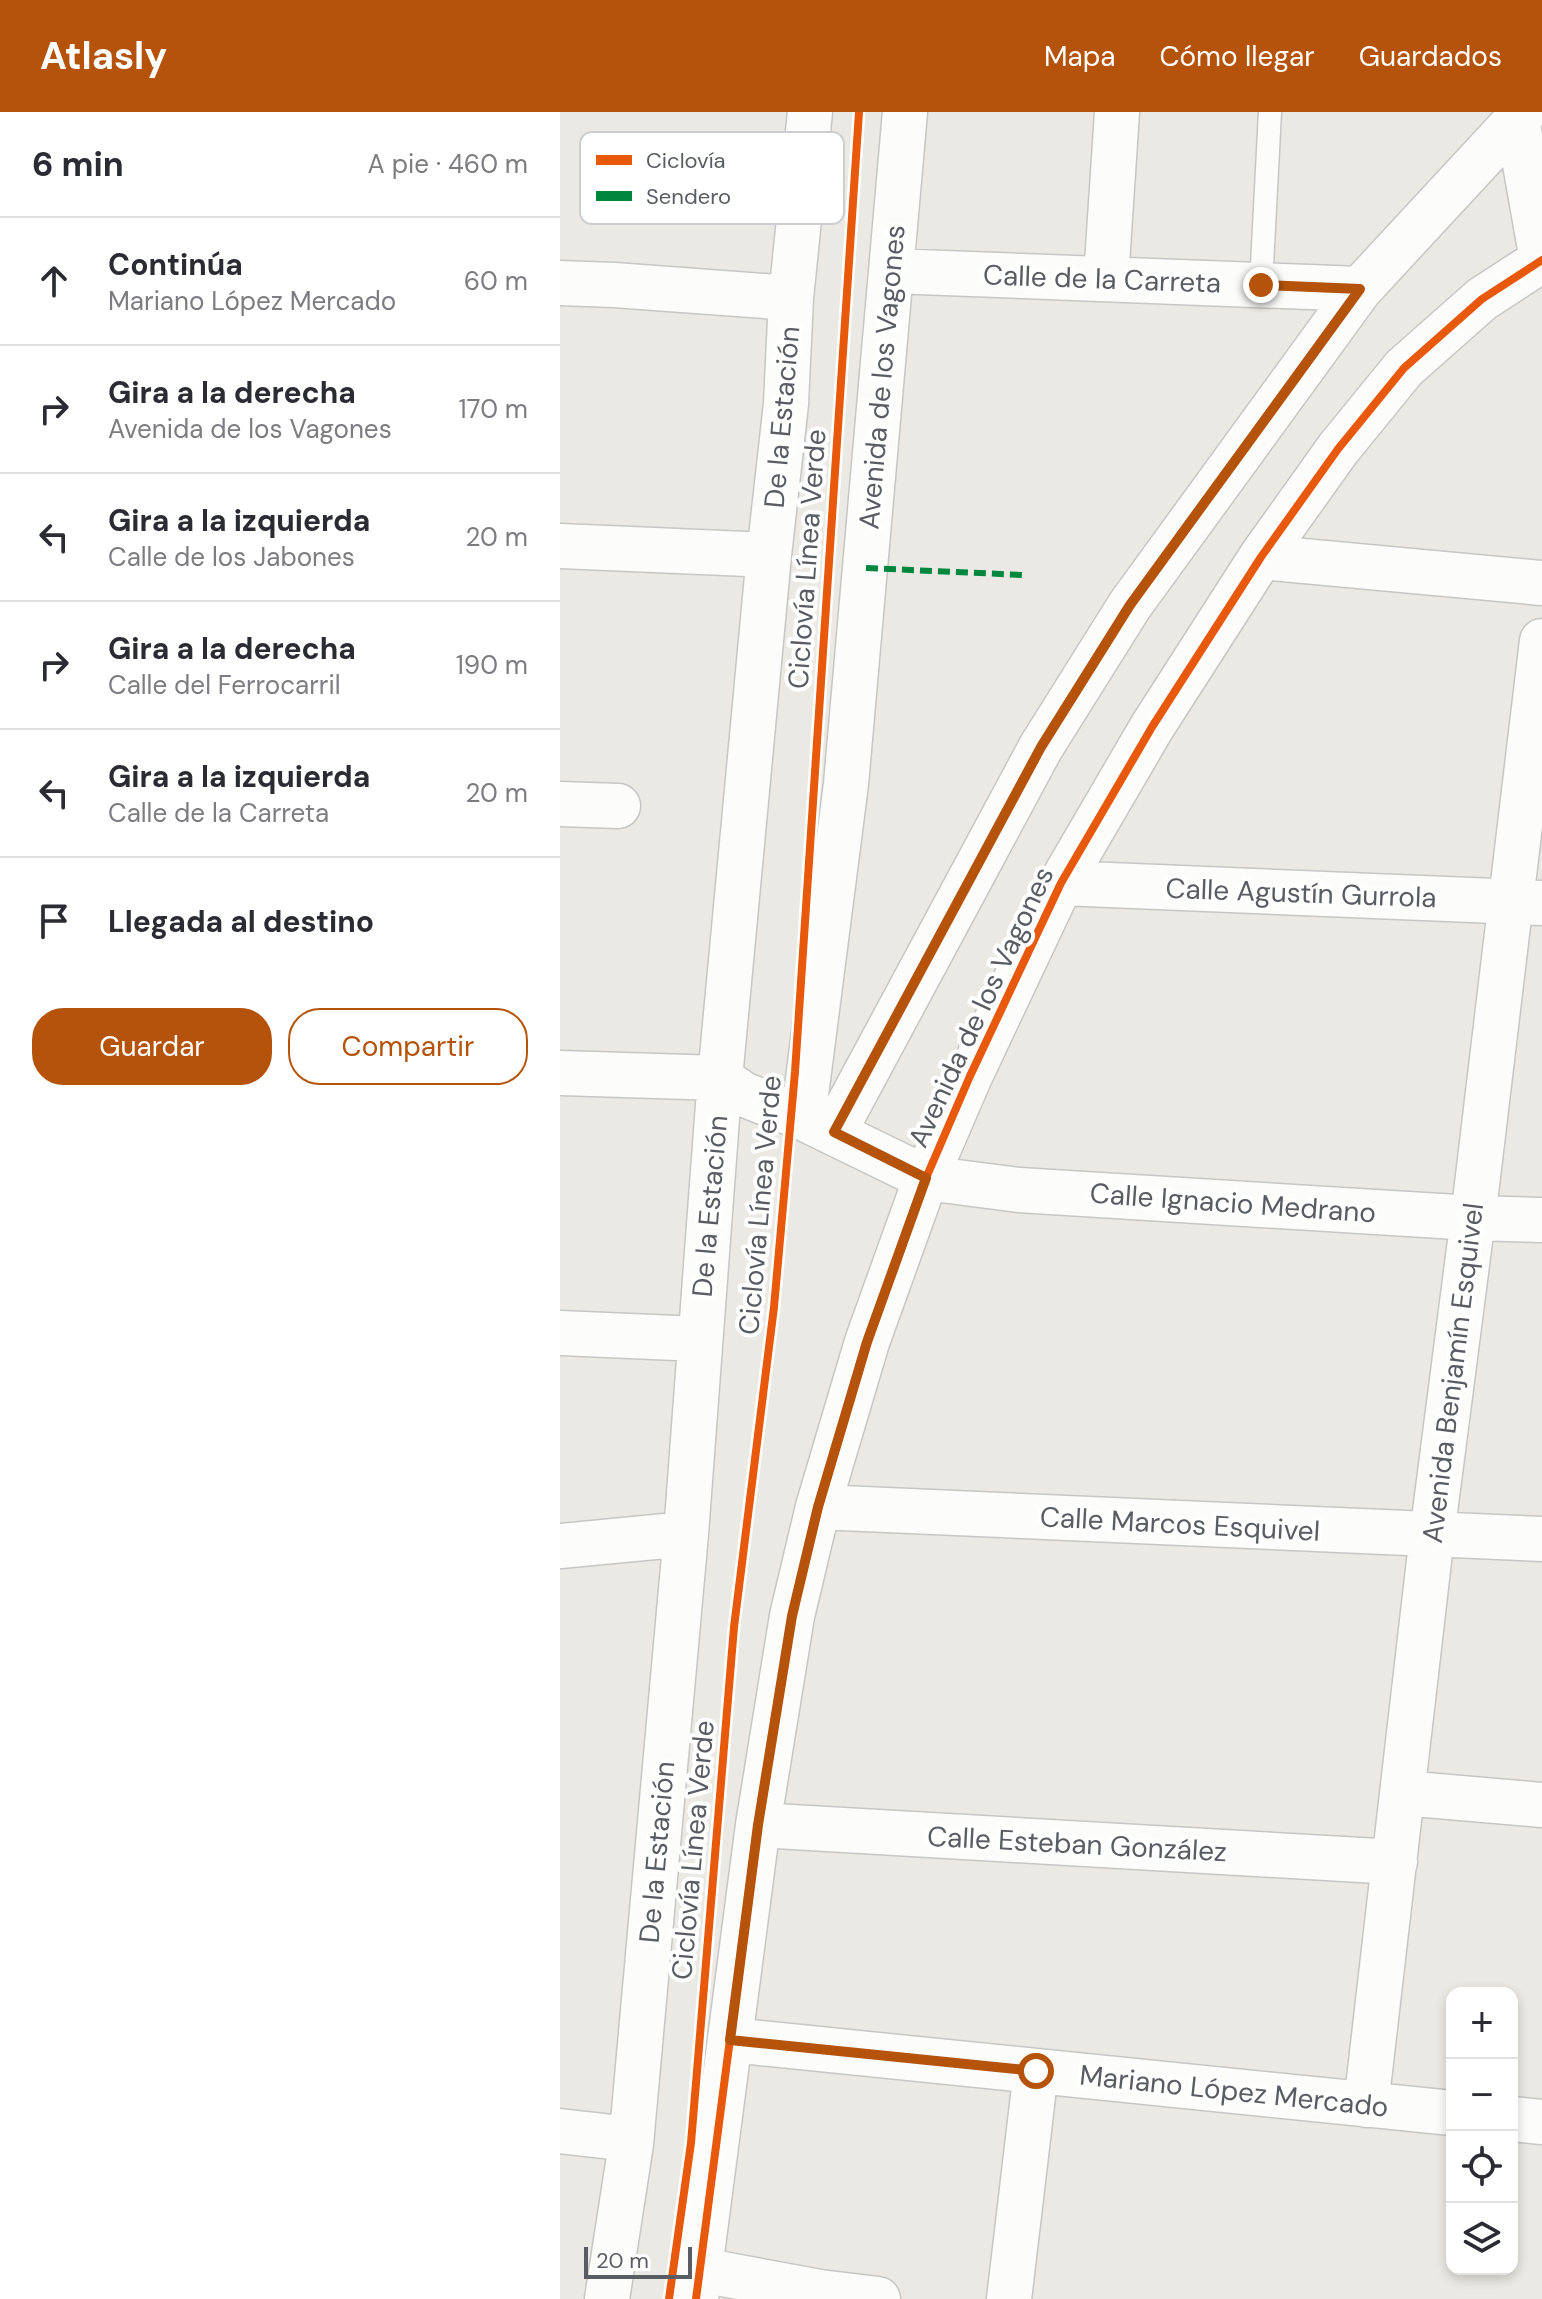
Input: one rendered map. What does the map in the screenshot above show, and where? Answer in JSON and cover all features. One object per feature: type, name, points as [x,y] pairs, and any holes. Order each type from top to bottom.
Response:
[{"type":"street","name":"De la Estación","points":[[808,132],[810,112]]},
{"type":"street","name":"Avenida de los Vagones","points":[[819,1125],[905,112]]},
{"type":"street","points":[[1106,279],[1117,112]]},
{"type":"street","points":[[1520,116],[1542,260]]},
{"type":"street","points":[[819,1125],[1041,747],[1122,618],[1360,289],[1520,116]]},
{"type":"street","name":"De la Estación","points":[[607,2299],[630,2139],[686,1534],[720,1078],[786,404],[799,224]]},
{"type":"street","name":"Avenida de los Vagones","points":[[698,2284],[758,1825],[792,1616],[818,1507],[867,1342],[926,1178],[970,1076],[1061,883],[1152,727],[1261,557],[1338,449],[1404,368],[1482,299],[1542,260]]},
{"type":"street","name":"Calle de la Carreta","points":[[892,271],[1360,289]]},
{"type":"street","points":[[560,283],[791,298]]},
{"type":"street","points":[[560,546],[769,555]]},
{"type":"street","points":[[1261,557],[1542,583]]},
{"type":"street","name":"Avenida Benjamín Esquivel","points":[[1366,2105],[1432,1535],[1473,1218],[1526,903],[1542,641]]},
{"type":"street","points":[[560,804],[618,806]]},
{"type":"street","name":"Calle Agustín Gurrola","points":[[1061,883],[1526,903]]},
{"type":"street","points":[[560,1073],[720,1078]]},
{"type":"street","name":"Calle Ignacio Medrano","points":[[720,1078],[743,1094],[819,1125],[926,1178],[1019,1190],[1542,1220]]},
{"type":"street","points":[[560,1333],[699,1339]]},
{"type":"street","name":"Calle Marcos Esquivel","points":[[818,1507],[1542,1539]]},
{"type":"street","points":[[560,1546],[686,1534]]},
{"type":"street","points":[[1403,1793],[1542,1805]]},
{"type":"street","name":"Calle Esteban González","points":[[758,1825],[1395,1862]]},
{"type":"street","name":"Mariano López Mercado","points":[[730,2040],[1446,2112]]},
{"type":"street","points":[[1009,2299],[1036,2071]]},
{"type":"street","points":[[1518,2120],[1542,2122]]},
{"type":"street","points":[[560,2131],[630,2139]]},
{"type":"street","points":[[698,2284],[878,2299]]},
{"type":"lane","points":[[1261,285],[1270,112]]},
{"type":"marked path","points":[[866,568],[1023,575]]},
{"type":"cycle path","name":"Ciclovía Línea Verde","points":[[669,2299],[691,2143],[734,1627],[774,1307],[795,1072],[859,112]]},
{"type":"cycle path","points":[[696,2299],[758,1825],[792,1616],[818,1507],[867,1342],[926,1178],[970,1076],[1061,883],[1152,727],[1261,557],[1338,449],[1404,368],[1482,299],[1542,260]]},
{"type":"route","points":[[1036,2071],[730,2040],[758,1825],[792,1616],[818,1507],[867,1342],[926,1178],[834,1132],[1041,747],[1130,605],[1360,289],[1261,285]]}]
